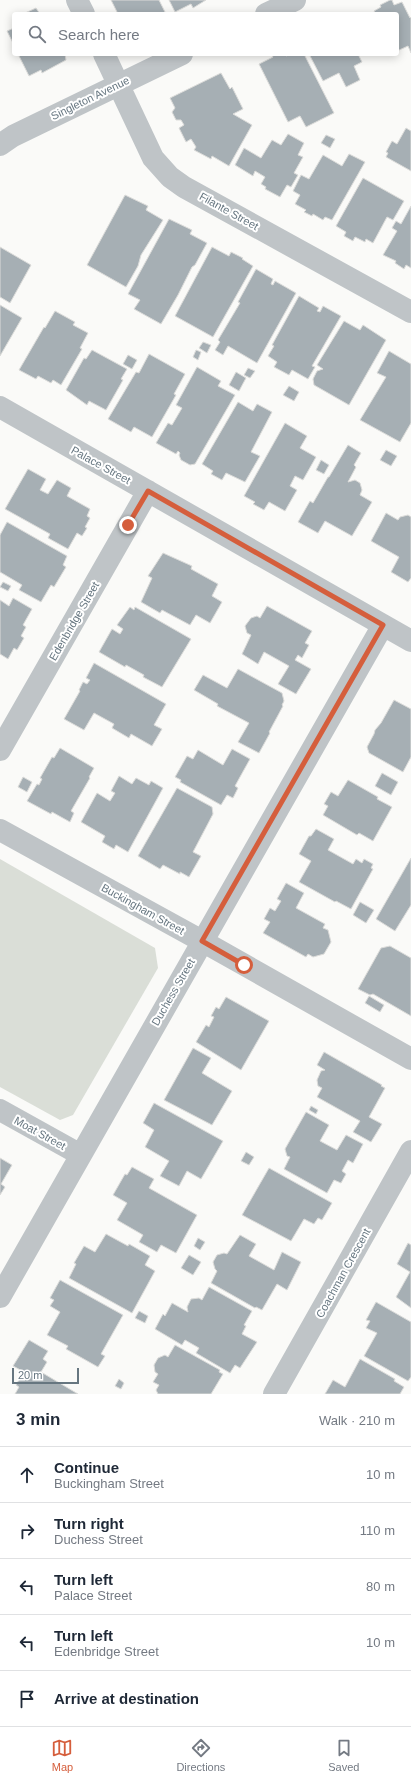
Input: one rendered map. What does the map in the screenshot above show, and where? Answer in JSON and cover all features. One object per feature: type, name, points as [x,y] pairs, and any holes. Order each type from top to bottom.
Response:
[{"type":"street","points":[[77,0],[83,12]]},
{"type":"street","points":[[270,12],[295,0]]},
{"type":"street","name":"Filante Street","points":[[105,56],[153,158],[170,176],[184,187],[411,312]]},
{"type":"street","name":"Singleton Avenue","points":[[0,145],[13,136],[178,56]]},
{"type":"street","name":"Palace Street","points":[[0,407],[411,641]]},
{"type":"street","name":"Edenbridge Street","points":[[0,750],[148,491]]},
{"type":"street","name":"Duchess Street","points":[[0,1297],[383,625]]},
{"type":"street","name":"Buckingham Street","points":[[0,830],[202,941],[411,1059]]},
{"type":"street","name":"Moat Street","points":[[0,1110],[81,1155]]},
{"type":"street","name":"Coachman Crescent","points":[[274,1394],[411,1151]]},
{"type":"shaded area","points":[[0,859],[155,948],[158,968],[73,1115],[60,1120],[0,1087]]},
{"type":"building","points":[[111,0],[159,0],[165,12],[117,12]]},
{"type":"building","points":[[169,0],[206,0],[193,8],[191,4],[175,12]]},
{"type":"building","points":[[390,0],[392,0],[394,5],[402,2],[410,18],[411,17],[411,53],[408,46],[399,50],[399,12],[375,12],[381,7],[380,5]]},
{"type":"building","points":[[36,8],[39,12],[27,12]]},
{"type":"building","points":[[12,29],[12,41],[7,31]]},
{"type":"building","points":[[19,56],[65,56],[66,60],[42,73],[41,70],[29,76]]},
{"type":"building","points":[[272,56],[305,56],[334,113],[306,127],[300,116],[288,122],[259,64],[273,57]]},
{"type":"building","points":[[310,56],[359,56],[362,62],[354,66],[360,80],[346,87],[339,73],[323,81]]},
{"type":"building","points":[[221,73],[230,89],[232,87],[243,109],[233,114],[252,125],[229,166],[212,156],[211,159],[194,150],[196,147],[191,139],[186,142],[179,128],[184,125],[181,120],[176,120],[172,112],[175,108],[170,98]]},
{"type":"building","points":[[406,128],[411,131],[411,171],[386,157],[388,153],[386,152],[392,141],[397,144]]},
{"type":"building","points":[[288,134],[304,143],[298,155],[303,157],[294,173],[298,175],[291,187],[287,185],[280,197],[265,189],[266,187],[261,184],[265,177],[255,171],[253,176],[235,165],[244,148],[261,158],[272,140],[281,145]]},
{"type":"building","points":[[326,135],[335,139],[330,148],[321,143]]},
{"type":"building","points":[[349,154],[365,162],[332,220],[325,217],[323,220],[313,214],[312,216],[304,212],[306,210],[295,204],[300,195],[293,191],[301,175],[309,179],[323,155],[342,166]]},
{"type":"building","points":[[363,178],[404,201],[393,220],[387,217],[373,243],[366,239],[365,242],[355,237],[353,241],[344,236],[346,232],[336,226]]},
{"type":"building","points":[[125,195],[148,206],[146,210],[163,220],[141,255],[138,266],[126,287],[87,265]]},
{"type":"building","points":[[411,206],[411,268],[406,265],[404,269],[395,263],[396,261],[383,255],[397,231],[392,228],[396,221],[401,224]]},
{"type":"building","points":[[169,219],[192,230],[190,234],[207,243],[161,324],[134,309],[140,300],[128,294]]},
{"type":"building","points":[[0,247],[31,265],[10,303],[0,297]]},
{"type":"building","points":[[212,247],[229,256],[231,252],[243,258],[242,259],[253,266],[213,337],[175,316]]},
{"type":"building","points":[[256,269],[273,279],[271,284],[273,285],[275,281],[296,293],[257,363],[228,346],[223,355],[215,350],[220,342],[218,340],[240,303],[238,302]]},
{"type":"building","points":[[299,296],[319,308],[317,311],[320,312],[323,306],[341,316],[312,366],[315,367],[308,379],[292,370],[289,375],[274,367],[277,362],[268,356],[274,346],[272,345]]},
{"type":"building","points":[[0,305],[22,318],[0,356]]},
{"type":"building","points":[[55,311],[75,322],[73,325],[88,333],[80,348],[82,349],[61,385],[53,380],[51,383],[38,376],[36,379],[19,370]]},
{"type":"building","points":[[344,321],[360,330],[363,325],[386,340],[349,405],[314,385],[313,379],[317,371],[323,369],[317,365]]},
{"type":"building","points":[[203,342],[211,345],[207,353],[199,348]]},
{"type":"building","points":[[92,350],[127,369],[121,379],[123,380],[106,410],[89,401],[87,405],[66,390],[84,358],[86,359]]},
{"type":"building","points":[[196,350],[201,352],[198,360],[193,357]]},
{"type":"building","points":[[389,351],[411,364],[411,423],[400,442],[360,420],[386,377],[377,373]]},
{"type":"building","points":[[149,354],[185,374],[174,394],[176,395],[152,437],[134,427],[131,432],[108,419],[136,372],[139,373]]},
{"type":"building","points":[[128,355],[137,360],[132,369],[123,364]]},
{"type":"building","points":[[197,367],[221,381],[218,386],[235,395],[195,464],[190,465],[181,460],[179,455],[180,453],[178,451],[176,454],[156,443],[168,423],[172,425],[182,408],[176,405]]},
{"type":"building","points":[[248,368],[255,371],[250,378],[244,375]]},
{"type":"building","points":[[236,372],[246,378],[239,391],[229,385]]},
{"type":"building","points":[[289,386],[299,392],[294,401],[283,395]]},
{"type":"building","points":[[238,402],[253,411],[257,404],[272,412],[251,452],[260,456],[245,482],[226,473],[222,480],[211,474],[213,471],[202,464]]},
{"type":"building","points":[[285,423],[307,436],[300,448],[316,457],[303,480],[295,476],[290,486],[297,490],[285,511],[269,502],[264,510],[253,504],[255,502],[244,496]]},
{"type":"building","points":[[348,445],[361,453],[354,465],[356,467],[348,482],[355,480],[360,483],[362,490],[360,495],[372,502],[352,536],[325,521],[318,533],[298,522],[310,501],[313,503]]},
{"type":"building","points":[[386,450],[397,456],[391,466],[380,460]]},
{"type":"building","points":[[321,460],[329,465],[324,474],[316,470]]},
{"type":"building","points":[[28,469],[46,479],[40,490],[48,494],[57,480],[71,488],[67,496],[90,509],[87,516],[90,518],[85,527],[87,528],[82,536],[77,533],[68,549],[48,538],[50,534],[5,509]]},
{"type":"building","points":[[386,513],[398,520],[400,517],[408,515],[411,517],[411,578],[408,582],[391,572],[399,557],[371,541]]},
{"type":"building","points":[[7,522],[67,556],[63,565],[66,567],[54,587],[51,585],[41,602],[19,590],[22,585],[0,572],[0,535]]},
{"type":"building","points":[[163,553],[192,566],[191,569],[218,584],[212,596],[222,602],[210,623],[196,615],[190,625],[162,610],[160,613],[141,602],[152,578],[148,576]]},
{"type":"building","points":[[3,582],[11,586],[8,591],[0,587]]},
{"type":"building","points":[[13,598],[32,609],[23,625],[26,627],[21,636],[24,638],[17,650],[14,648],[8,659],[0,654],[0,600],[9,606]]},
{"type":"building","points":[[267,606],[312,631],[305,643],[309,645],[302,658],[298,655],[295,660],[311,669],[296,694],[278,684],[289,666],[264,652],[258,664],[242,654],[251,635],[247,633],[245,626],[251,618],[257,616],[260,618]]},
{"type":"building","points":[[130,607],[134,610],[135,607],[191,639],[162,687],[143,677],[144,675],[126,665],[125,667],[99,652],[112,629],[120,634],[123,629],[117,625]]},
{"type":"building","points":[[94,663],[166,704],[154,725],[162,729],[152,746],[131,734],[129,738],[112,728],[114,724],[94,713],[84,730],[64,719],[80,691],[79,690],[83,682],[87,684],[90,680],[86,678]]},
{"type":"building","points":[[238,669],[282,693],[284,701],[283,706],[259,753],[238,742],[249,723],[217,706],[218,704],[194,690],[203,675],[227,688]]},
{"type":"building","points":[[394,700],[411,709],[411,757],[403,772],[369,753],[367,747],[375,730],[381,723]]},
{"type":"building","points":[[60,748],[94,768],[71,811],[74,813],[70,822],[27,801],[37,784],[39,785],[42,779],[40,778],[52,757],[54,758]]},
{"type":"building","points":[[232,749],[250,759],[235,786],[238,788],[233,798],[227,795],[221,805],[180,782],[181,780],[175,777],[187,756],[193,759],[198,750],[223,765]]},
{"type":"building","points":[[382,773],[398,782],[391,795],[375,786]]},
{"type":"building","points":[[119,776],[132,784],[136,778],[149,785],[151,781],[163,788],[128,852],[116,845],[114,849],[102,842],[105,836],[81,822],[97,793],[110,801],[115,793],[111,791]]},
{"type":"building","points":[[23,777],[32,782],[27,792],[18,787]]},
{"type":"building","points":[[348,780],[378,797],[377,799],[392,807],[373,841],[359,833],[357,835],[323,815],[328,806],[324,804],[331,792],[338,796]]},
{"type":"building","points":[[177,788],[212,807],[213,814],[193,852],[201,856],[189,877],[163,865],[160,869],[138,856]]},
{"type":"building","points":[[316,829],[334,839],[328,850],[353,864],[356,859],[362,863],[364,859],[373,864],[371,868],[373,869],[351,909],[299,882],[311,861],[299,854],[309,836],[311,836]]},
{"type":"building","points":[[411,858],[411,905],[395,931],[376,919]]},
{"type":"building","points":[[286,883],[304,893],[296,908],[325,924],[323,928],[328,930],[331,942],[324,954],[313,957],[308,954],[306,957],[263,933],[270,922],[264,919],[270,908],[275,911],[281,901],[277,899]]},
{"type":"building","points":[[360,902],[374,910],[366,923],[353,915]]},
{"type":"building","points":[[390,946],[411,958],[411,1016],[373,994],[370,995],[358,989],[381,948]]},
{"type":"building","points":[[369,996],[384,1005],[380,1012],[365,1003]]},
{"type":"building","points":[[226,997],[269,1021],[241,1070],[196,1042],[206,1025],[209,1027],[214,1017],[211,1016],[216,1007],[219,1009]]},
{"type":"building","points":[[193,1048],[211,1058],[202,1073],[232,1091],[212,1125],[164,1100]]},
{"type":"building","points":[[324,1052],[385,1088],[369,1117],[382,1124],[371,1142],[353,1132],[360,1121],[317,1097],[322,1088],[318,1086],[317,1080],[321,1071],[325,1070],[317,1065]]},
{"type":"building","points":[[154,1103],[223,1141],[201,1179],[187,1171],[179,1186],[160,1176],[169,1161],[145,1147],[154,1130],[143,1123]]},
{"type":"building","points":[[311,1106],[318,1110],[316,1114],[309,1110]]},
{"type":"building","points":[[306,1112],[329,1125],[320,1141],[337,1150],[346,1135],[363,1144],[353,1163],[348,1160],[342,1171],[346,1174],[341,1183],[334,1180],[327,1193],[284,1169],[290,1157],[287,1156],[285,1149]]},
{"type":"building","points":[[246,1152],[254,1157],[249,1165],[241,1161]]},
{"type":"building","points":[[0,1158],[12,1165],[1,1184],[5,1187],[0,1195]]},
{"type":"building","points":[[132,1167],[154,1179],[149,1188],[197,1215],[176,1253],[161,1245],[157,1252],[139,1242],[143,1235],[117,1220],[127,1203],[113,1195],[125,1174],[127,1175]]},
{"type":"building","points":[[269,1168],[332,1203],[322,1220],[318,1218],[314,1224],[304,1219],[291,1241],[242,1215]]},
{"type":"building","points":[[106,1234],[128,1246],[129,1244],[150,1256],[145,1265],[155,1271],[132,1313],[69,1278],[76,1264],[74,1263],[84,1246],[95,1252]]},
{"type":"building","points":[[240,1235],[256,1244],[249,1256],[274,1270],[282,1252],[301,1262],[287,1290],[277,1284],[262,1310],[256,1307],[255,1308],[211,1283],[217,1271],[213,1262],[217,1255],[224,1253],[227,1254]]},
{"type":"building","points":[[198,1238],[205,1242],[200,1250],[194,1246]]},
{"type":"building","points":[[408,1243],[411,1245],[411,1308],[396,1297],[410,1272],[397,1264]]},
{"type":"building","points":[[189,1255],[201,1262],[193,1275],[181,1268]]},
{"type":"building","points":[[60,1280],[123,1315],[101,1354],[105,1356],[98,1367],[66,1349],[68,1346],[47,1335],[60,1312],[50,1306],[54,1300],[50,1298]]},
{"type":"building","points":[[209,1287],[252,1311],[244,1325],[246,1326],[242,1334],[257,1342],[240,1368],[235,1365],[230,1373],[196,1353],[199,1348],[185,1340],[182,1345],[155,1329],[163,1314],[165,1316],[172,1303],[188,1312],[187,1307],[191,1299],[199,1298],[202,1300]]},
{"type":"building","points":[[376,1302],[411,1322],[411,1377],[408,1381],[364,1356],[377,1333],[366,1328],[370,1321],[366,1320]]},
{"type":"building","points":[[139,1311],[148,1316],[145,1323],[135,1318]]},
{"type":"building","points":[[29,1340],[48,1351],[43,1359],[47,1362],[41,1372],[78,1394],[15,1394],[19,1387],[16,1385],[21,1376],[25,1379],[28,1374],[13,1366]]},
{"type":"building","points":[[175,1345],[220,1370],[219,1372],[223,1374],[211,1394],[158,1394],[156,1390],[159,1385],[153,1382],[158,1374],[155,1372],[154,1365],[158,1358],[165,1355],[168,1357]]},
{"type":"building","points":[[360,1359],[395,1379],[394,1381],[404,1387],[400,1394],[325,1394],[333,1380],[345,1387]]},
{"type":"building","points":[[119,1379],[124,1383],[121,1389],[115,1386]]},
{"type":"route","points":[[128,525],[148,491],[383,625],[202,941],[244,965]]}]
